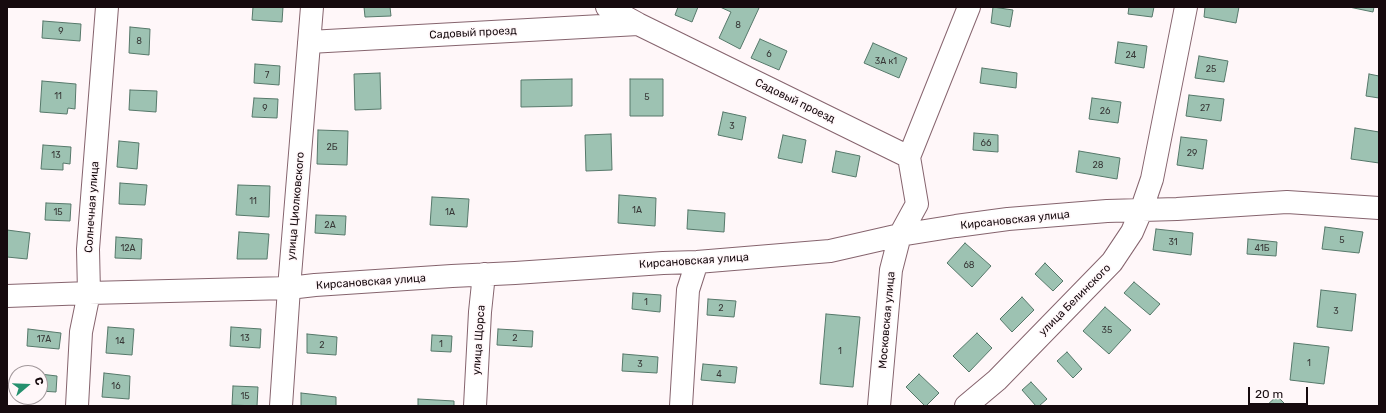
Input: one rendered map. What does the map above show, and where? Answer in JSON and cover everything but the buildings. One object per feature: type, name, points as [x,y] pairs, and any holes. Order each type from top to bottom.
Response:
[{"type":"street","name":"Солнечная улица","points":[[77,406],[81,332],[89,293],[88,249],[107,7]]},
{"type":"street","name":"улица Циолковского","points":[[281,406],[312,7]]},
{"type":"street","name":"Садовый проезд","points":[[607,7],[638,24],[909,157]]},
{"type":"street","points":[[900,235],[917,204],[909,157],[969,7]]},
{"type":"street","name":"улица Белинского","points":[[966,406],[997,380],[1112,262],[1132,232],[1152,179],[1186,7]]},
{"type":"street","name":"Садовый проезд","points":[[309,42],[638,24]]},
{"type":"street","name":"Кирсановская улица","points":[[7,296],[289,288],[484,274],[697,262],[830,251],[900,235],[1008,219],[1107,211],[1287,202],[1379,208]]},
{"type":"street","name":"Московская улица","points":[[879,406],[891,270],[900,235]]},
{"type":"street","points":[[681,406],[688,290],[697,262]]},
{"type":"street","name":"улица Щорса","points":[[475,406],[480,312],[484,274]]}]
